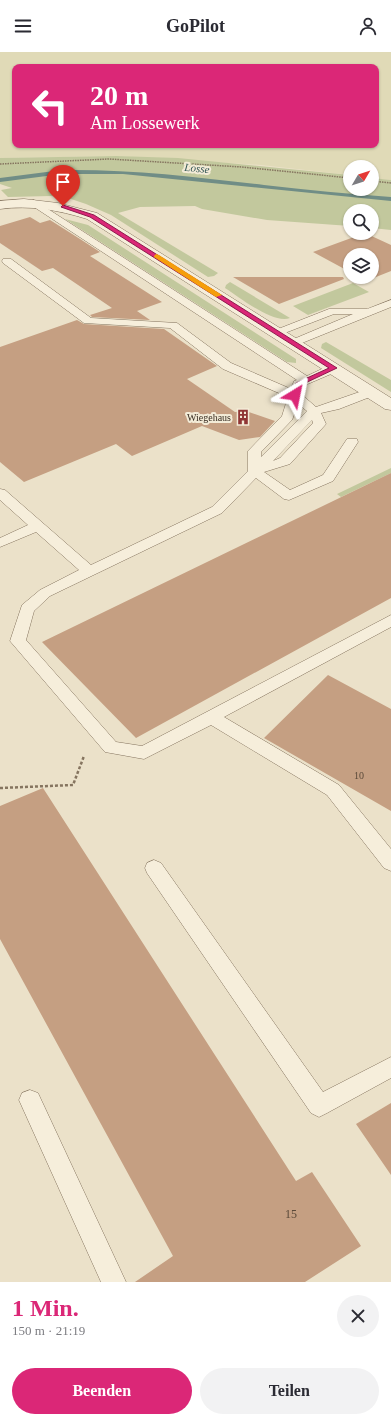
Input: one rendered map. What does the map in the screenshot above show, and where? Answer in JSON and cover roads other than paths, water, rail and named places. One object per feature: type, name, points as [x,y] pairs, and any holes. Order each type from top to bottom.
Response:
[{"type":"street","points":[[0,205],[34,203],[63,206],[92,216],[391,405]]},
{"type":"lane","points":[[34,203],[305,380]]},
{"type":"lane","points":[[7,261],[88,321],[173,325],[227,366],[295,395],[314,411]]},
{"type":"lane","points":[[293,343],[391,303]]},
{"type":"lane","points":[[277,333],[333,311],[370,311]]},
{"type":"lane","points":[[254,471],[255,451],[288,417],[298,384],[334,368]]},
{"type":"lane","points":[[371,392],[336,406],[314,411],[217,510],[45,593],[27,609],[18,641],[111,748],[144,753],[391,620]]},
{"type":"lane","points":[[254,471],[289,496],[328,478],[352,442]]},
{"type":"lane","points":[[0,493],[89,571]]},
{"type":"lane","points":[[0,543],[37,526]]},
{"type":"lane","points":[[211,717],[334,790],[391,863]]},
{"type":"lane","points":[[154,868],[319,1106],[391,1067]]},
{"type":"lane","points":[[30,1100],[114,1282]]},
{"type":"waterway","name":"Losse","points":[[0,180],[62,172],[123,172],[391,199]]},
{"type":"place","name":"Wiegehaus","points":[[243,417]]}]
